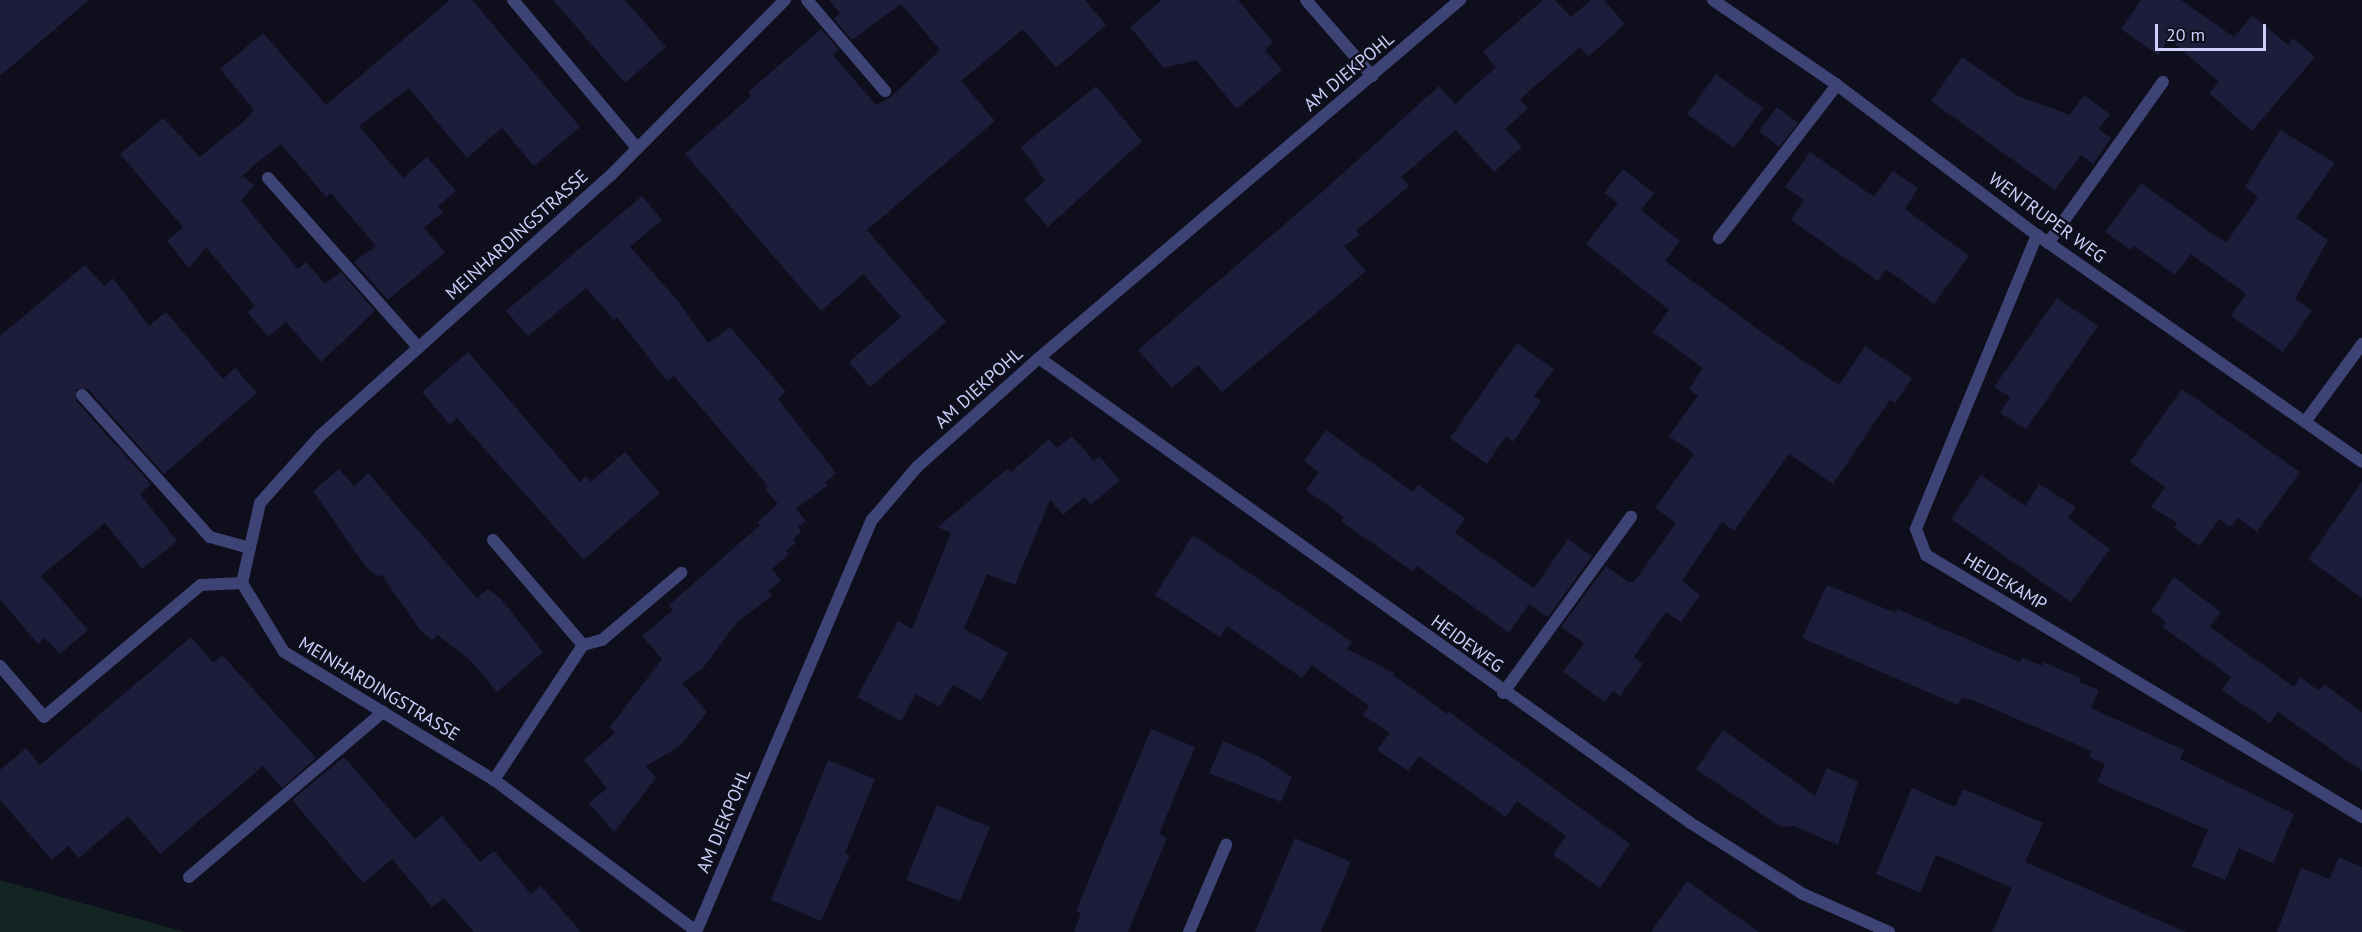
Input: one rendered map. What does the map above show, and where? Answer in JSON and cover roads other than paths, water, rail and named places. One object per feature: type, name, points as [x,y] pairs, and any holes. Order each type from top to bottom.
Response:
[{"type":"street","points":[[513,0],[637,148]]},
{"type":"street","name":"MEINHARDINGSTRASSE","points":[[696,932],[494,780],[284,652],[242,584],[260,503],[320,435],[637,148],[785,0]]},
{"type":"street","points":[[807,0],[885,90]]},
{"type":"street","points":[[1306,0],[1372,76]]},
{"type":"street","name":"AM DIEKPOHL","points":[[696,932],[872,520],[917,466],[1039,358],[1460,0]]},
{"type":"street","name":"WENTRUPER WEG","points":[[1713,0],[1837,85],[2042,239],[2362,462]]},
{"type":"street","name":"HEIDEKAMP","points":[[2163,81],[2042,239],[1916,530],[1926,555],[2362,817]]},
{"type":"street","points":[[1719,238],[1837,85]]},
{"type":"street","points":[[268,178],[418,348]]},
{"type":"street","points":[[2305,422],[2362,344]]},
{"type":"street","name":"HEIDEWEG","points":[[1039,358],[1503,693],[1689,822],[1803,894],[1889,932]]},
{"type":"street","points":[[82,395],[210,537],[250,548]]},
{"type":"street","points":[[1503,693],[1630,517]]},
{"type":"street","points":[[493,540],[583,645]]},
{"type":"street","points":[[494,780],[583,645],[602,640],[681,573]]},
{"type":"street","points":[[0,666],[44,717],[201,585],[242,584]]},
{"type":"street","points":[[189,877],[383,712]]},
{"type":"street","points":[[1189,932],[1226,845]]}]
